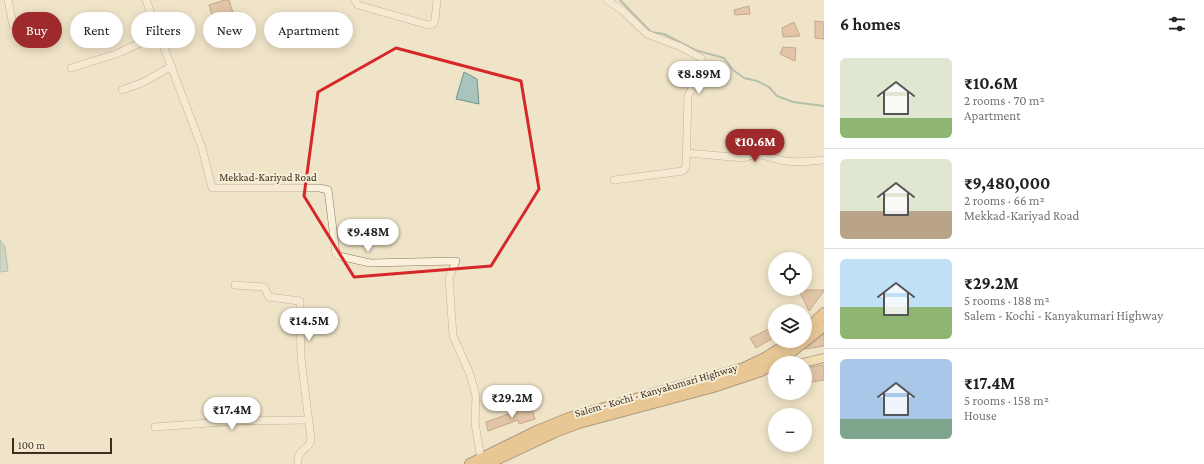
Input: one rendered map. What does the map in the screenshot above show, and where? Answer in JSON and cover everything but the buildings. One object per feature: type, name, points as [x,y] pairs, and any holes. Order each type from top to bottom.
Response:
[{"type":"highway","points":[[812,324],[824,313]]},
{"type":"highway","name":"Salem - Kochi - Kanyakumari Highway","points":[[782,356],[814,335],[824,326]]},
{"type":"highway","name":"Salem - Kochi - Kanyakumari Highway","points":[[778,356],[785,348]]},
{"type":"highway","name":"Salem - Kochi - Kanyakumari Highway","points":[[470,464],[488,462],[569,418],[638,397],[768,364]]},
{"type":"main road","points":[[812,361],[824,358]]},
{"type":"street","points":[[8,0],[12,19]]},
{"type":"street","points":[[146,0],[151,12]]},
{"type":"street","points":[[355,0],[358,4],[365,7],[428,26],[433,24],[435,20],[437,0]]},
{"type":"street","points":[[607,0],[624,11],[647,34],[681,47],[702,58],[703,61],[703,65],[688,96],[686,167],[683,171],[614,180]]},
{"type":"street","points":[[71,68],[116,54],[131,47]]},
{"type":"street","points":[[122,90],[144,82],[172,66],[165,48]]},
{"type":"street","name":"Mekkad-Kariyad Road","points":[[172,66],[202,148],[212,188],[320,188],[328,190],[336,254],[339,256],[370,263],[456,261],[449,278],[453,336],[470,374],[476,396],[475,423],[488,462]]},
{"type":"street","points":[[686,153],[744,158],[752,154],[759,153],[785,161],[799,162],[824,160]]},
{"type":"street","points":[[235,285],[264,286],[269,297],[300,301],[301,358],[309,420],[310,443],[300,452],[297,458],[298,464]]},
{"type":"street","points":[[155,427],[236,421],[309,420]]},
{"type":"highlighted area","points":[[396,48],[521,81],[539,189],[491,266],[354,277],[304,196],[318,92]]},
{"type":"water","points":[[464,72],[477,79],[479,104],[456,99]]},
{"type":"water","points":[[0,240],[5,247],[8,271],[0,272]]},
{"type":"waterway","points":[[620,0],[651,32],[664,34],[695,50],[724,58],[733,70],[744,78],[757,81],[769,87],[777,96],[793,102],[824,106]]}]
